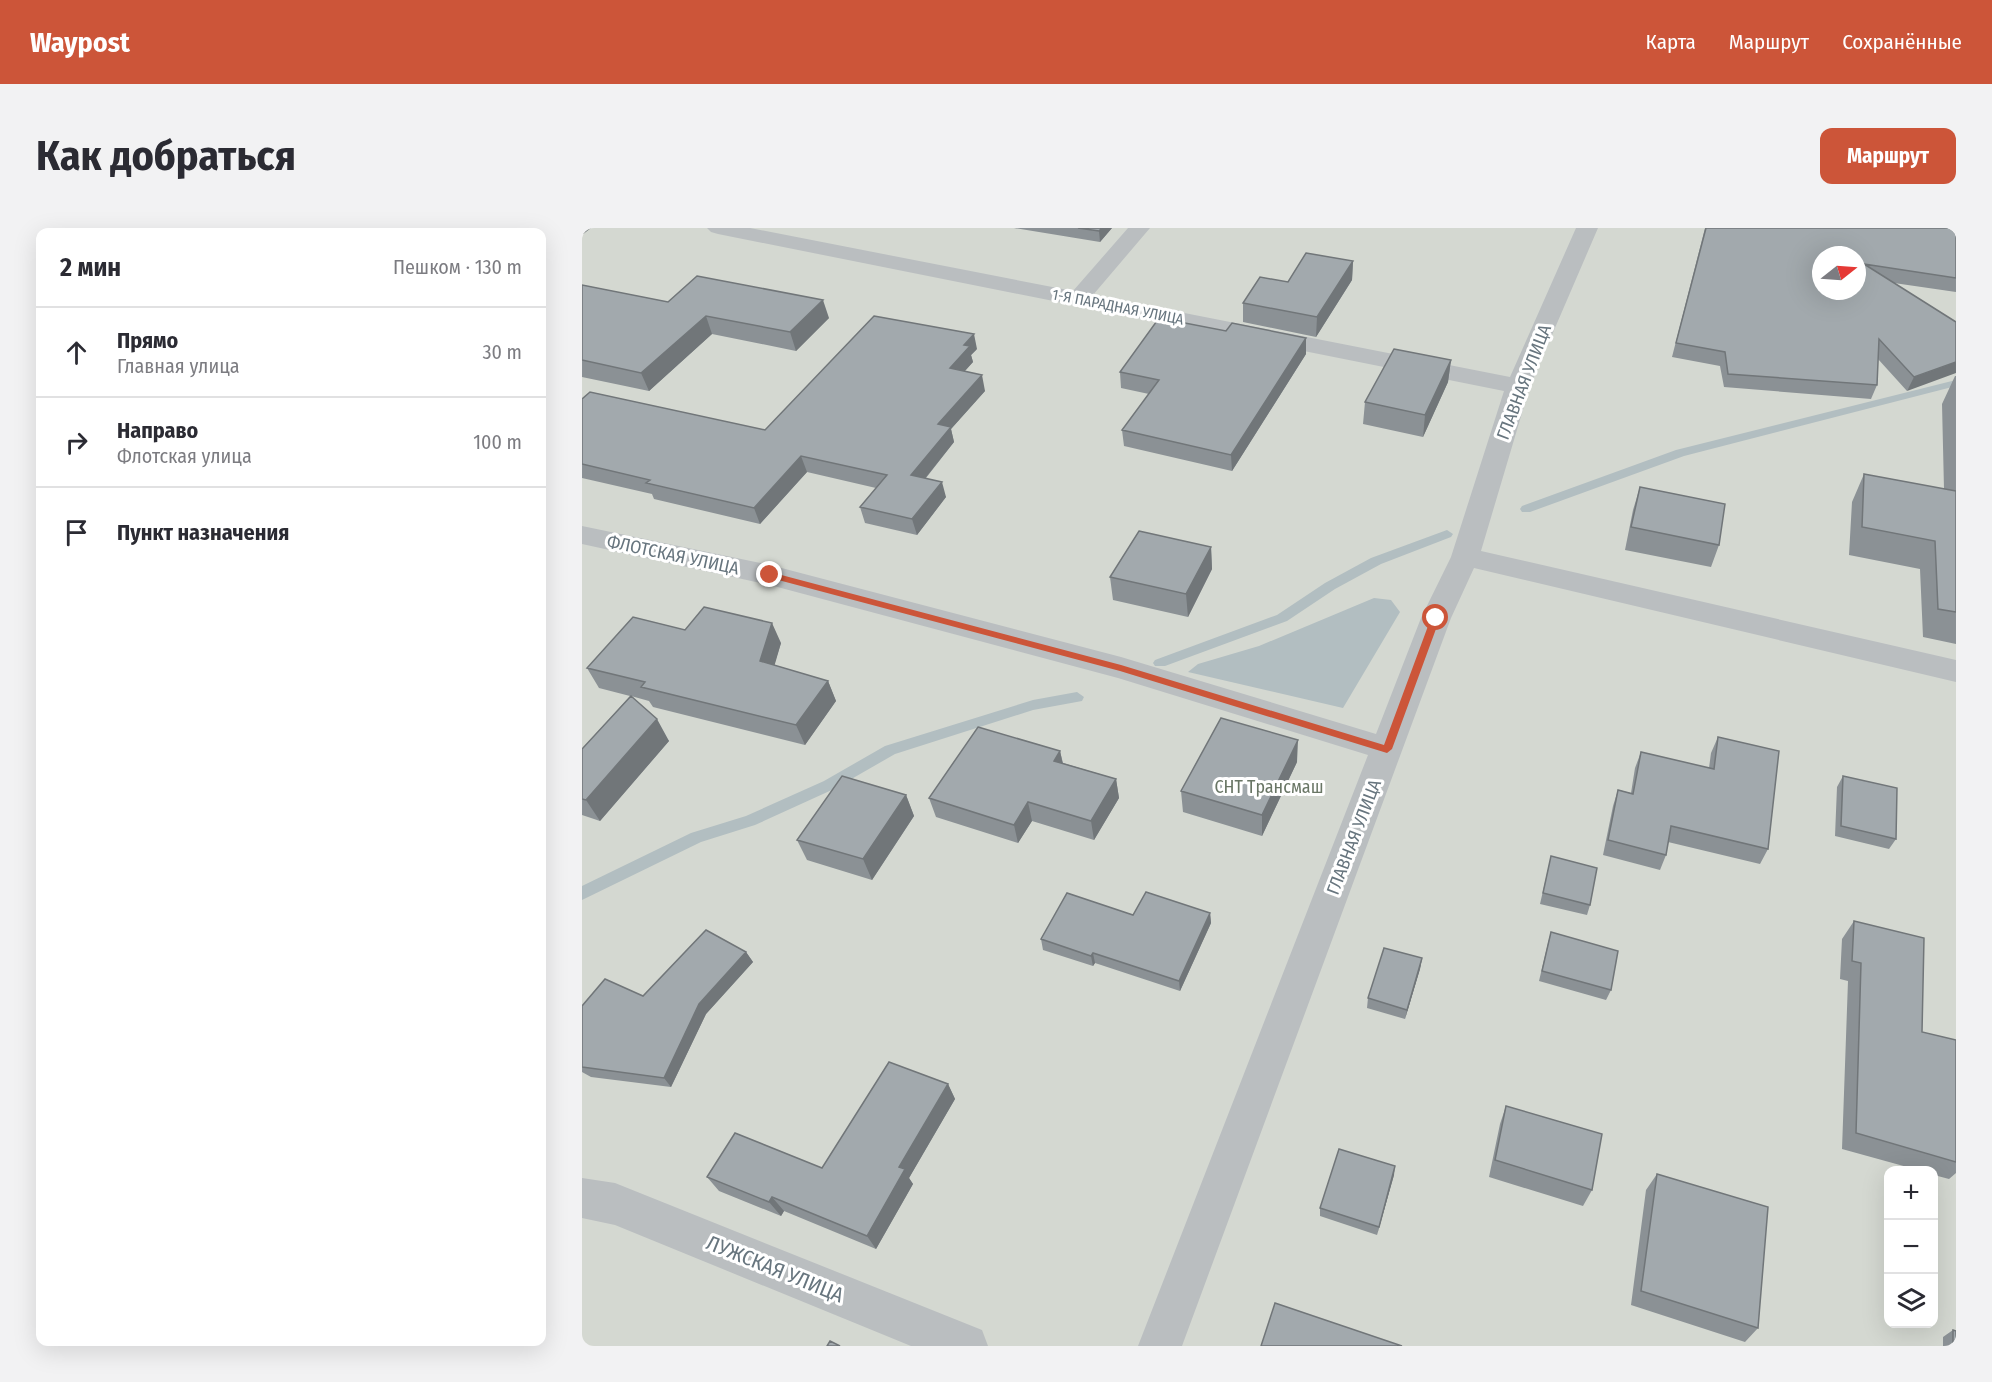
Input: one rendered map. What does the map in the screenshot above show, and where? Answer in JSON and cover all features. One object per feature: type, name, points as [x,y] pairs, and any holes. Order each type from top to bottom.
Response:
[{"type":"street","points":[[1078,299],[1139,228]]},
{"type":"street","name":"ГЛАВНАЯ УЛИЦА","points":[[1160,1346],[1436,618],[1465,557],[1518,387],[1587,228]]},
{"type":"street","name":"1-Я ПАРАДНАЯ УЛИЦА","points":[[727,229],[1518,387]]},
{"type":"street","name":"ФЛОТСКАЯ УЛИЦА","points":[[582,535],[770,575],[1121,668],[1387,749]]},
{"type":"street","points":[[1465,557],[1956,671]]},
{"type":"street","name":"ЛУЖСКАЯ УЛИЦА","points":[[582,1198],[615,1204],[966,1346]]},
{"type":"green space","name":"СНТ Трансмаш","points":[[582,228],[1956,228],[1956,1346],[582,1346]]},
{"type":"shaded area","points":[[1374,598],[1391,600],[1400,612],[1343,708],[1188,672],[1198,664],[1259,646]]},
{"type":"building","points":[[1078,228],[1102,228],[1099,231]]},
{"type":"building","points":[[1706,228],[1956,228],[1956,278],[1866,264],[1866,246],[1812,246],[1812,300],[1866,300],[1866,265],[1956,322],[1956,362],[1914,377],[1879,339],[1877,385],[1728,374],[1725,352],[1676,343]]},
{"type":"building","points":[[1306,253],[1353,261],[1317,317],[1243,303],[1260,277],[1288,282]]},
{"type":"building","points":[[697,276],[823,300],[790,332],[706,316],[641,373],[582,360],[582,285],[668,302]]},
{"type":"building","points":[[874,316],[974,334],[964,345],[970,346],[950,368],[982,375],[938,424],[951,427],[911,475],[942,482],[912,519],[860,507],[887,475],[801,456],[754,508],[646,483],[650,480],[582,464],[582,399],[590,392],[765,430]]},
{"type":"building","points":[[1159,318],[1226,331],[1232,323],[1306,338],[1231,455],[1122,430],[1159,380],[1120,372]]},
{"type":"building","points":[[1394,349],[1451,360],[1425,415],[1365,402]]},
{"type":"building","points":[[1864,474],[1956,491],[1956,612],[1938,609],[1935,541],[1862,527]]},
{"type":"building","points":[[1640,487],[1725,504],[1719,545],[1631,527]]},
{"type":"building","points":[[1139,531],[1211,547],[1186,594],[1110,577]]},
{"type":"building","points":[[704,607],[772,623],[760,661],[828,681],[796,725],[641,687],[645,682],[587,668],[633,617],[685,630]]},
{"type":"building","points":[[631,696],[657,719],[586,800],[582,799],[582,749]]},
{"type":"building","points":[[1221,718],[1298,740],[1262,815],[1181,791]]},
{"type":"building","points":[[978,727],[1060,751],[1054,761],[1116,779],[1091,821],[1028,802],[1014,825],[929,798]]},
{"type":"building","points":[[1718,737],[1779,751],[1768,849],[1671,826],[1666,855],[1608,840],[1618,790],[1633,794],[1641,752],[1714,769]]},
{"type":"building","points":[[842,776],[906,795],[863,859],[797,840]]},
{"type":"building","points":[[1843,776],[1897,788],[1896,839],[1841,826]]},
{"type":"building","points":[[1551,856],[1597,868],[1590,905],[1543,893]]},
{"type":"building","points":[[1146,892],[1210,913],[1179,981],[1041,939],[1067,893],[1133,915]]},
{"type":"building","points":[[1854,921],[1924,938],[1922,1032],[1956,1040],[1956,1162],[1856,1133],[1861,963],[1852,961]]},
{"type":"building","points":[[706,930],[746,952],[699,1004],[664,1078],[582,1067],[582,1006],[605,979],[643,996]]},
{"type":"building","points":[[1551,932],[1618,951],[1611,990],[1542,971]]},
{"type":"building","points":[[1384,948],[1422,958],[1407,1010],[1368,998]]},
{"type":"building","points":[[889,1062],[948,1084],[899,1167],[905,1169],[867,1236],[772,1197],[769,1202],[707,1177],[735,1133],[822,1168]]},
{"type":"building","points":[[1506,1106],[1602,1134],[1592,1190],[1495,1160]]},
{"type":"building","points":[[1339,1149],[1395,1166],[1379,1227],[1320,1208]]},
{"type":"building","points":[[1657,1174],[1768,1207],[1758,1328],[1641,1291]]},
{"type":"building","points":[[1275,1303],[1402,1346],[1261,1346]]},
{"type":"building","points":[[1953,1330],[1956,1331],[1956,1346],[1953,1346]]},
{"type":"building","points":[[830,1341],[840,1346],[827,1346]]},
{"type":"waterway","points":[[1526,509],[1680,453],[1956,383]]},
{"type":"waterway","points":[[1160,663],[1282,618],[1330,586],[1376,561],[1447,534]]},
{"type":"waterway","points":[[582,893],[696,837],[750,821],[829,785],[890,750],[1033,705],[1077,697]]},
{"type":"route","points":[[770,575],[1121,668],[1387,749],[1436,618]]}]
